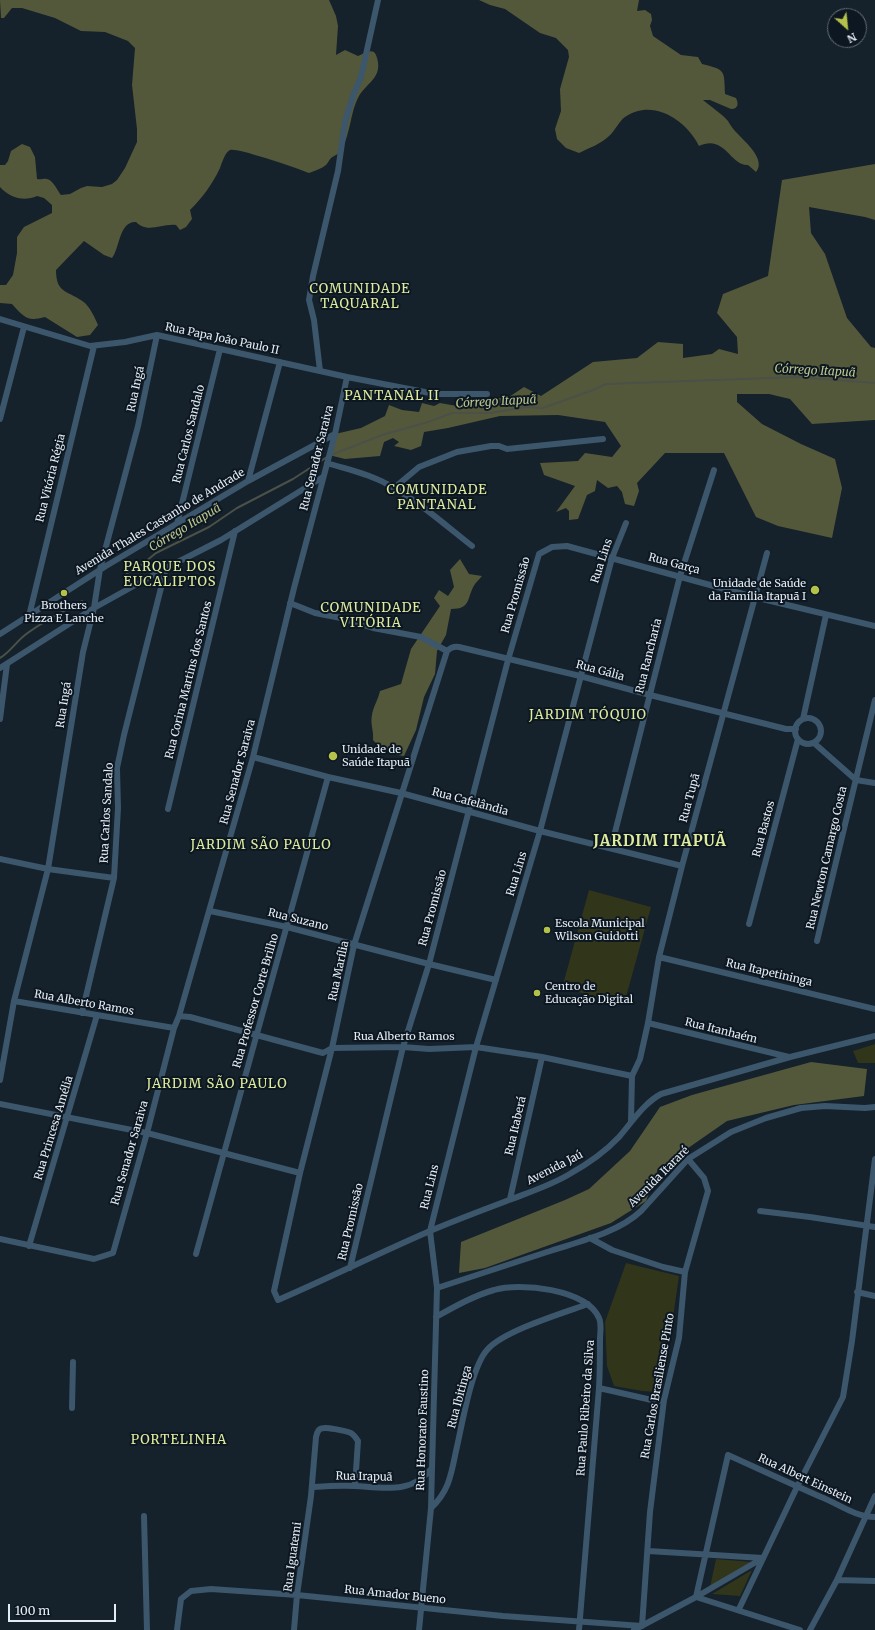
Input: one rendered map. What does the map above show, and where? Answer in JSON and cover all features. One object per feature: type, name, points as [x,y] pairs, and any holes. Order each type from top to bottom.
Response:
[{"type":"street","points":[[320,371],[314,320],[309,300],[338,171],[345,122],[361,77],[378,0]]},
{"type":"street","name":"Rua Papa João Paulo II","points":[[0,319],[90,346],[157,335],[347,377],[434,394],[487,394]]},
{"type":"street","points":[[0,419],[24,327]]},
{"type":"street","name":"Rua Ingá","points":[[0,1080],[14,1001],[48,869],[83,652],[94,608],[100,569],[138,426],[157,335]]},
{"type":"street","name":"Rua Vitória Régia","points":[[28,616],[94,346]]},
{"type":"street","name":"Rua Carlos Sandalo","points":[[177,524],[220,349]]},
{"type":"street","points":[[248,481],[280,362]]},
{"type":"street","name":"Rua Senador Saraiva","points":[[28,1246],[94,1259],[113,1253],[147,1133],[174,1028],[179,1016],[210,911],[253,757],[290,604],[335,434],[347,377]]},
{"type":"street","name":"Avenida Thales Castanho de Andrade","points":[[0,634],[100,569],[248,481],[335,434]]},
{"type":"street","points":[[394,488],[419,467],[457,452],[491,446],[499,446],[507,449],[603,439]]},
{"type":"street","points":[[327,463],[384,482],[431,514],[472,546]]},
{"type":"street","name":"Rua Rancharia","points":[[611,848],[680,576],[714,470]]},
{"type":"street","points":[[0,668],[94,608],[235,531],[323,477]]},
{"type":"street","name":"Rua Lins","points":[[430,1231],[476,1047],[540,831],[612,558],[626,523]]},
{"type":"street","name":"Rua Corina Martins dos Santos","points":[[168,809],[235,531]]},
{"type":"street","name":"Rua Garça","points":[[539,554],[552,547],[560,545],[754,597],[875,626]]},
{"type":"street","name":"Rua Tupã","points":[[632,1121],[632,1076],[640,1059],[648,1023],[659,957],[682,866],[767,553]]},
{"type":"street","name":"Rua Promissão","points":[[350,1268],[403,1046],[429,964],[508,660],[539,554]]},
{"type":"street","name":"Rua Carlos Sandalo","points":[[82,1012],[114,878],[118,808],[117,768],[166,568]]},
{"type":"street","points":[[290,604],[315,613],[341,618],[373,628],[421,637],[447,652]]},
{"type":"street","points":[[803,719],[807,718],[815,720],[821,726],[821,735],[814,743],[804,744],[798,739],[796,729],[798,724],[803,719],[826,615]]},
{"type":"street","name":"Rua Gália","points":[[447,652],[454,646],[580,676],[650,696],[723,714],[786,729],[796,729]]},
{"type":"street","name":"Rua Marília","points":[[278,1300],[274,1291],[300,1173],[332,1048],[354,945],[447,652]]},
{"type":"street","points":[[0,719],[7,664]]},
{"type":"street","name":"Rua Newton Camargo Costa","points":[[817,941],[875,700]]},
{"type":"street","name":"Rua Bastos","points":[[749,924],[798,739]]},
{"type":"street","points":[[814,743],[856,780],[875,783]]},
{"type":"street","name":"Rua Cafelândia","points":[[253,757],[328,777],[401,793],[468,813],[682,866]]},
{"type":"street","name":"Rua Professor Corte Brilho","points":[[196,1254],[328,777]]},
{"type":"street","points":[[0,859],[48,869],[114,878]]},
{"type":"street","name":"Rua Suzano","points":[[210,911],[287,927],[496,980]]},
{"type":"street","name":"Rua Itapetininga","points":[[659,957],[875,1009]]},
{"type":"street","name":"Rua Alberto Ramos","points":[[14,1001],[174,1028]]},
{"type":"street","name":"Rua Princesa Amélia","points":[[28,1246],[97,1015]]},
{"type":"street","name":"Rua Alberto Ramos","points":[[179,1016],[190,1017],[323,1053],[332,1048],[403,1046],[428,1049],[476,1047],[542,1057],[632,1076]]},
{"type":"street","name":"Rua Itanhaém","points":[[648,1023],[790,1057]]},
{"type":"street","name":"Avenida Jaú","points":[[278,1300],[430,1231],[510,1199],[540,1189],[567,1176],[591,1161],[618,1138],[654,1098],[661,1094],[790,1057],[875,1036]]},
{"type":"street","name":"Rua Itaberá","points":[[510,1199],[542,1057]]},
{"type":"street","points":[[0,1104],[147,1133],[300,1173]]},
{"type":"street","name":"Avenida Itararé","points":[[437,1288],[590,1238],[622,1224],[634,1217],[659,1192],[688,1159],[731,1132],[787,1112],[825,1106],[875,1107]]},
{"type":"street","name":"Rua Carlos Brasiliense Pinto","points":[[642,1626],[652,1490],[664,1400],[679,1338],[685,1272],[708,1191],[704,1178],[688,1159]]},
{"type":"street","points":[[739,1609],[797,1487],[843,1397],[852,1341],[875,1159]]},
{"type":"street","points":[[760,1211],[875,1227]]},
{"type":"street","name":"Rua Honorato Faustino","points":[[419,1630],[431,1508],[437,1288],[430,1231]]},
{"type":"street","points":[[590,1238],[612,1250],[663,1267],[685,1272]]},
{"type":"street","points":[[0,1239],[28,1246]]},
{"type":"street","name":"Rua Paulo Ribeiro da Silva","points":[[436,1317],[467,1300],[494,1290],[512,1286],[546,1289],[565,1293],[576,1297],[594,1308],[600,1318],[599,1388],[579,1630]]},
{"type":"street","points":[[857,1292],[875,1296]]},
{"type":"street","name":"Rua Ibitinga","points":[[431,1508],[446,1490],[452,1473],[476,1371],[486,1350],[493,1343],[522,1328],[588,1304]]},
{"type":"street","points":[[72,1362],[72,1408]]},
{"type":"street","points":[[599,1388],[656,1401],[664,1400]]},
{"type":"street","name":"Rua Iguatemi","points":[[294,1630],[318,1430],[326,1427],[351,1433],[358,1440],[355,1486]]},
{"type":"street","name":"Rua Albert Einstein","points":[[706,1554],[728,1455],[822,1497],[855,1514],[866,1517],[875,1517]]},
{"type":"street","name":"Rua Irapuã","points":[[312,1487],[355,1486],[390,1489],[409,1486],[426,1476],[432,1468]]},
{"type":"street","points":[[810,1630],[837,1580],[875,1496]]},
{"type":"street","points":[[144,1516],[147,1630]]},
{"type":"street","points":[[648,1551],[763,1558]]},
{"type":"street","points":[[696,1597],[706,1554]]},
{"type":"street","points":[[634,1630],[696,1597],[763,1558]]},
{"type":"street","points":[[837,1580],[875,1581]]},
{"type":"street","name":"Rua Amador Bueno","points":[[177,1630],[181,1599],[191,1591],[212,1589],[297,1595],[503,1616],[642,1626]]},
{"type":"street","points":[[696,1597],[739,1609],[800,1630]]},
{"type":"green space","points":[[0,0],[329,0],[336,16],[338,26],[336,55],[345,50],[358,56],[370,51],[373,52],[376,55],[378,69],[373,80],[361,93],[355,104],[343,148],[322,168],[309,173],[255,155],[230,150],[225,155],[210,186],[190,210],[192,219],[186,227],[180,230],[176,225],[150,228],[136,222],[130,223],[123,230],[115,254],[112,258],[104,255],[84,241],[56,270],[58,284],[61,288],[85,303],[98,325],[90,335],[77,337],[45,317],[30,319],[23,315],[12,304],[0,303],[0,285],[6,285],[13,275],[17,253],[17,237],[24,227],[52,213],[52,205],[44,198],[37,196],[22,199],[4,191],[0,187],[0,165],[5,165],[11,151],[22,144],[30,147],[35,157],[37,179],[49,180],[53,183],[61,195],[70,194],[87,186],[102,187],[112,184],[117,180],[125,168],[137,142],[132,85],[135,48],[128,41],[105,32],[81,31],[55,18],[22,8],[12,8],[4,18],[1,18]]},
{"type":"green space","points":[[479,0],[639,0],[637,11],[645,10],[651,14],[652,20],[650,26],[653,36],[681,55],[698,57],[702,64],[716,68],[722,72],[724,76],[725,94],[736,98],[738,104],[736,107],[731,109],[710,100],[703,100],[728,121],[734,130],[753,150],[759,167],[756,172],[748,165],[736,161],[726,151],[715,144],[708,143],[699,146],[686,128],[677,120],[657,111],[647,110],[636,112],[625,117],[606,139],[599,144],[579,153],[566,148],[557,139],[555,129],[561,111],[560,89],[569,57],[568,50],[556,38],[540,33],[505,9]]},
{"type":"green space","points":[[875,164],[875,220],[809,207],[811,233],[825,254],[847,318],[871,347],[875,348],[875,420],[812,424],[790,399],[769,394],[737,394],[737,402],[762,424],[835,459],[842,488],[832,538],[778,526],[756,517],[724,453],[665,453],[637,483],[639,491],[634,506],[625,504],[622,492],[617,486],[608,488],[597,480],[595,491],[587,495],[578,519],[569,520],[569,511],[566,508],[556,512],[575,486],[544,475],[540,463],[578,461],[585,453],[612,457],[621,446],[605,422],[558,415],[500,416],[424,432],[421,446],[411,450],[394,446],[399,442],[393,438],[384,442],[380,456],[345,459],[329,455],[335,434],[361,428],[385,416],[389,405],[402,410],[419,412],[422,403],[434,406],[440,403],[457,406],[471,401],[509,397],[524,387],[541,396],[593,362],[637,358],[658,342],[683,344],[683,358],[712,354],[719,349],[738,354],[737,337],[717,313],[723,294],[768,276],[782,180]]},
{"type":"green space","points":[[460,559],[469,574],[482,576],[472,589],[468,602],[462,607],[451,609],[446,635],[437,651],[435,674],[424,697],[416,730],[404,756],[391,753],[383,749],[373,740],[371,721],[373,709],[380,691],[401,684],[411,649],[440,606],[434,598],[439,590],[448,596],[454,587],[450,570]]},
{"type":"green space","points":[[589,890],[651,907],[624,1004],[562,988]]},
{"type":"green space","points":[[875,1044],[875,1063],[858,1063],[853,1051]]},
{"type":"green space","points":[[811,1062],[867,1069],[864,1096],[794,1105],[727,1121],[658,1169],[646,1201],[611,1223],[485,1268],[459,1273],[461,1242],[589,1189],[630,1151],[660,1107],[692,1095]]},
{"type":"green space","points":[[626,1263],[679,1276],[663,1387],[658,1392],[614,1386],[607,1366],[605,1322]]},
{"type":"green space","points":[[716,1559],[751,1562],[710,1587]]},
{"type":"green space","points":[[752,1570],[740,1596],[712,1594]]},
{"type":"waterway","name":"Córrego Itapuã","points":[[331,455],[382,435],[428,422],[452,413],[490,413],[526,407],[543,408],[606,384],[797,377],[875,383]]},
{"type":"waterway","name":"Córrego Itapuã","points":[[127,573],[140,566],[156,553],[209,527],[237,508],[293,479],[327,457]]},
{"type":"waterway","points":[[0,658],[32,630],[82,601]]},
{"type":"place","name":"Unidade de Saúde da Família Itapuã I","points":[[815,590]]},
{"type":"place","name":"Brothers Pizza E Lanche","points":[[64,593]]},
{"type":"place","name":"Unidade de Saúde Itapuã","points":[[333,756]]},
{"type":"place","name":"Escola Municipal Wilson Guidotti","points":[[547,930]]},
{"type":"place","name":"Centro de Educação Digital","points":[[537,993]]},
{"type":"district","name":"COMUNIDADE TAQUARAL","points":[[360,296]]},
{"type":"district","name":"PANTANAL II","points":[[392,396]]},
{"type":"district","name":"COMUNIDADE PANTANAL","points":[[437,498]]},
{"type":"district","name":"PARQUE DOS EUCALIPTOS","points":[[170,574]]},
{"type":"district","name":"COMUNIDADE VITÓRIA","points":[[371,616]]},
{"type":"district","name":"JARDIM TÓQUIO","points":[[588,715]]},
{"type":"district","name":"JARDIM ITAPUÃ","points":[[660,842]]},
{"type":"district","name":"JARDIM SÃO PAULO","points":[[261,845]]},
{"type":"district","name":"JARDIM SÃO PAULO","points":[[217,1084]]},
{"type":"district","name":"PORTELINHA","points":[[179,1440]]}]
